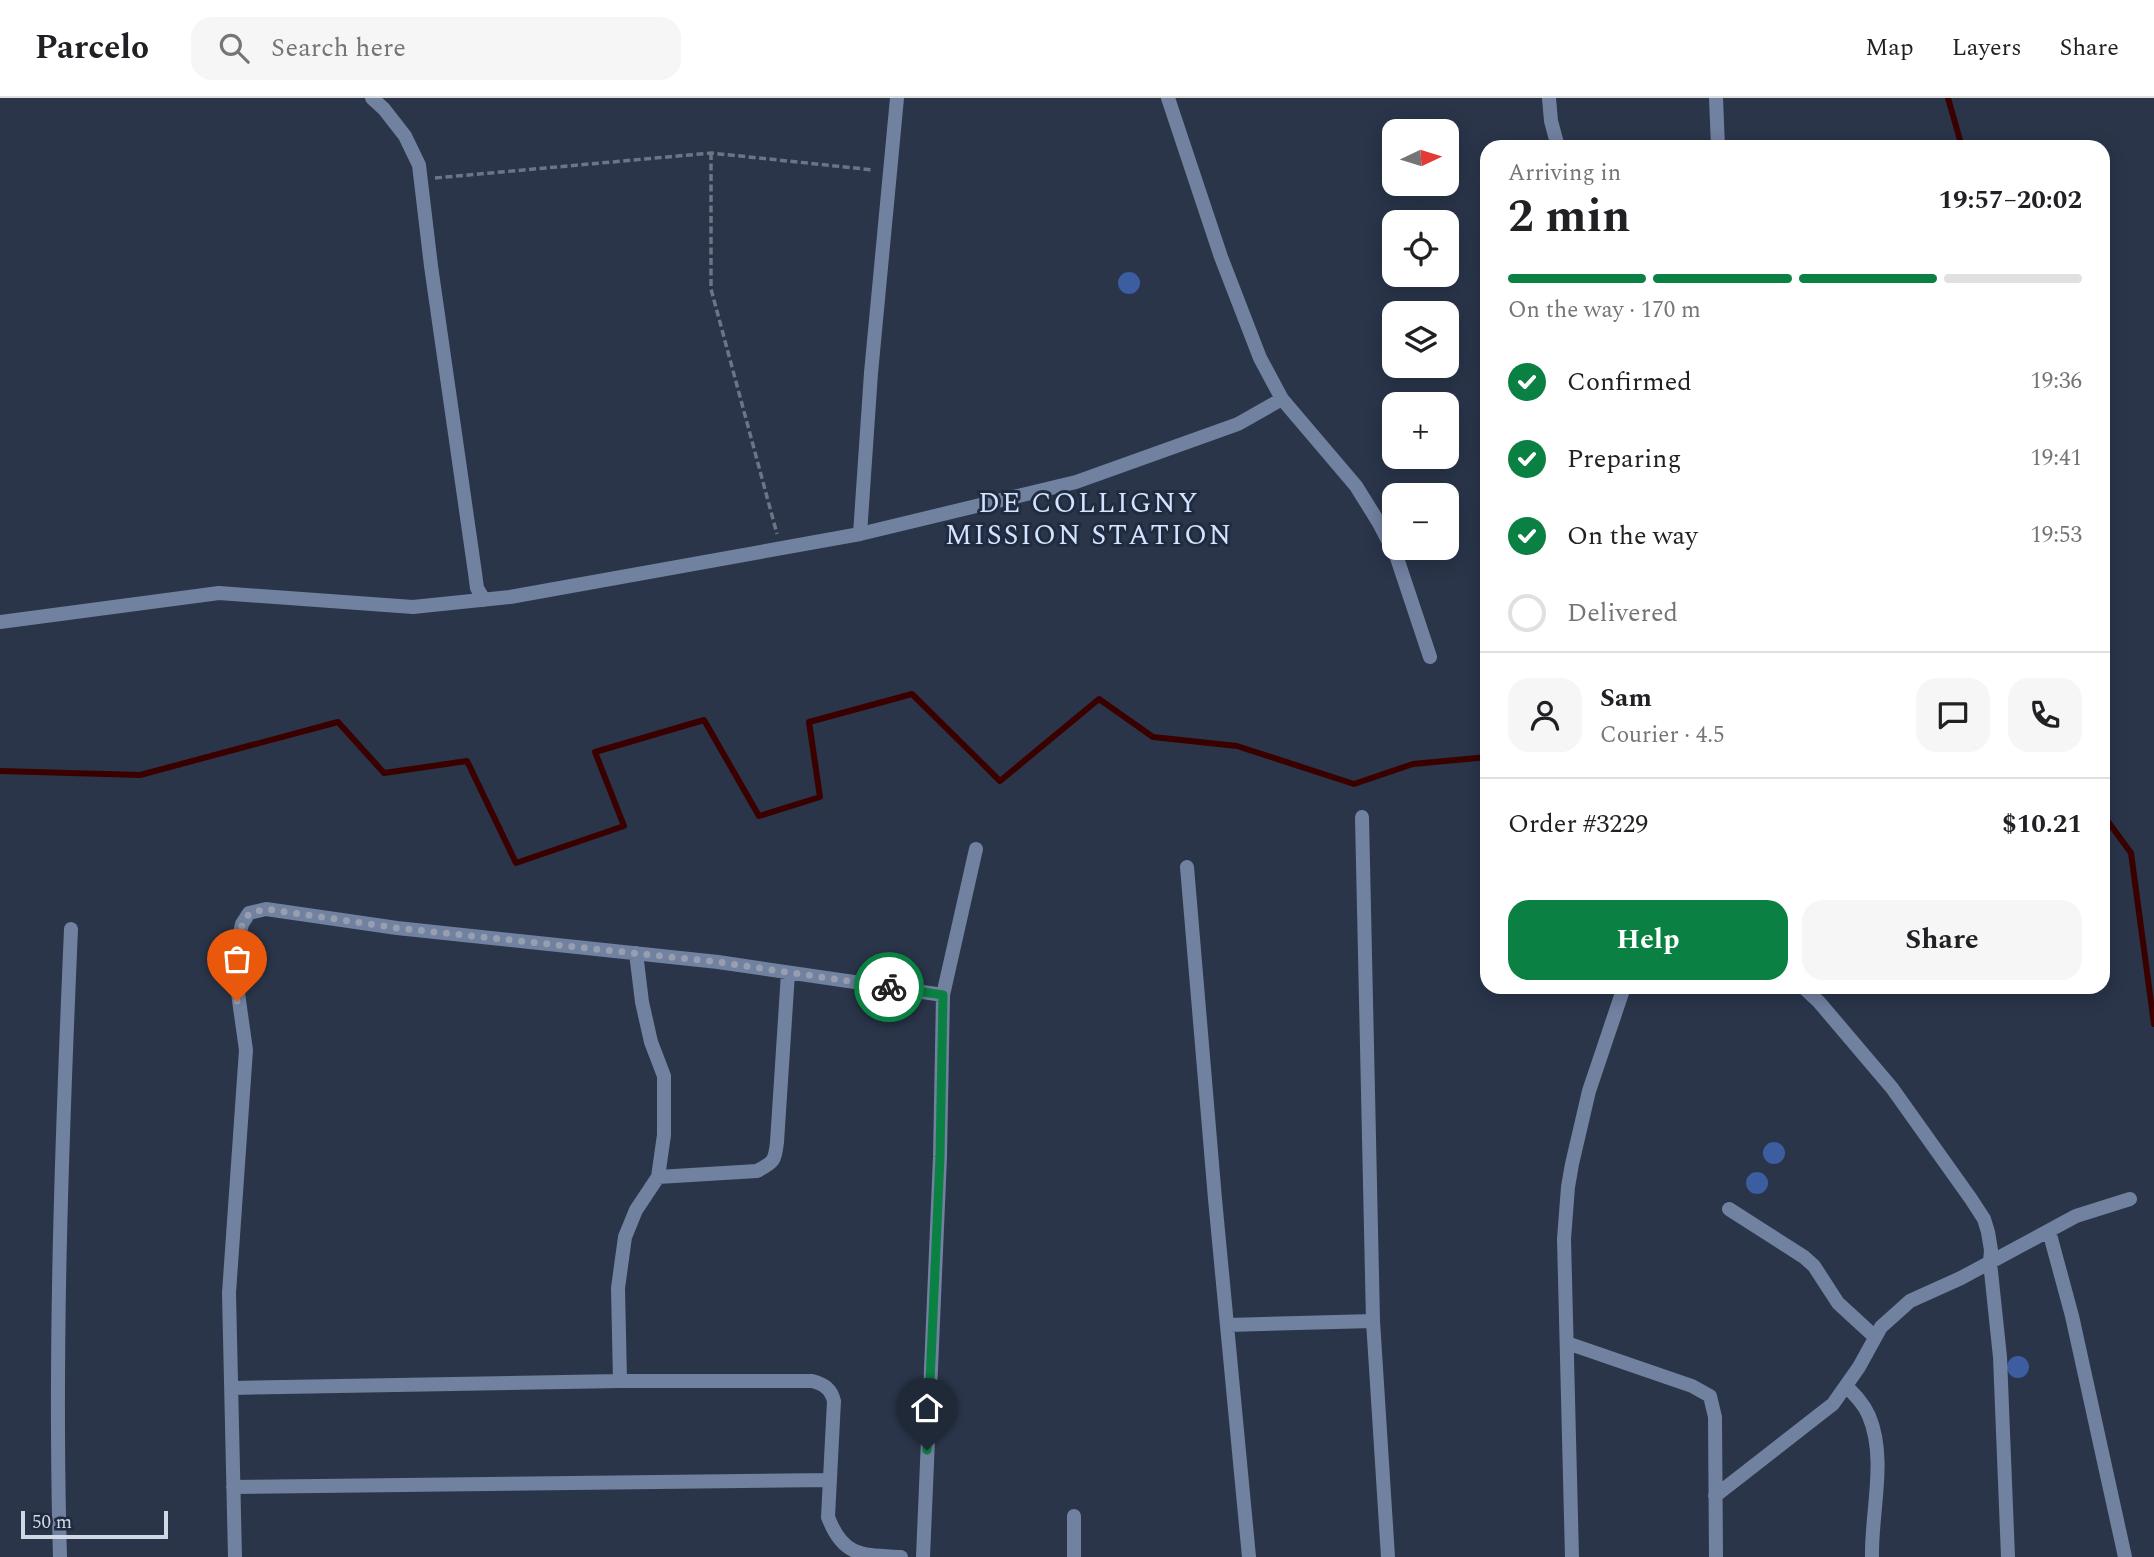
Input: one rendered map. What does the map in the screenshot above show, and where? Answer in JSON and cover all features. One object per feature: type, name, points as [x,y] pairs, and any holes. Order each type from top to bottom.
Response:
[{"type":"street","points":[[372,98],[405,135],[419,165],[430,266],[477,588],[484,600]]},
{"type":"street","points":[[860,534],[871,373],[897,98]]},
{"type":"street","points":[[1168,98],[1260,358],[1282,399],[1356,486],[1378,523],[1397,558],[1430,657]]},
{"type":"street","points":[[1549,98],[1550,121],[1556,140]]},
{"type":"street","points":[[1716,98],[1718,140]]},
{"type":"street","points":[[0,622],[219,593],[413,607],[510,597],[860,534],[1076,482],[1238,424],[1282,399]]},
{"type":"street","points":[[1362,817],[1373,1321],[1388,1557]]},
{"type":"street","points":[[923,1557],[940,1157],[943,995],[976,849]]},
{"type":"street","points":[[1187,867],[1249,1557]]},
{"type":"street","points":[[235,1557],[229,1293],[246,1050],[234,972],[235,954],[246,916],[256,910],[266,909],[397,928],[718,962],[943,995]]},
{"type":"street","points":[[60,1557],[58,1428],[64,1085],[71,929]]},
{"type":"street","points":[[620,1381],[618,1288],[625,1237],[636,1210],[658,1177],[666,1093],[662,1069],[651,1042],[642,1002],[636,953]]},
{"type":"street","points":[[658,1177],[757,1171],[772,1164],[777,1142],[788,973]]},
{"type":"street","points":[[1572,1557],[1564,1240],[1568,1187],[1590,1091],[1622,994]]},
{"type":"street","points":[[1810,994],[1892,1088],[1984,1219],[1991,1250],[2000,1357],[2008,1557]]},
{"type":"street","points":[[1715,1496],[1833,1404],[1881,1327],[1910,1301],[1961,1278],[2076,1216],[2130,1199]]},
{"type":"street","points":[[1729,1209],[1804,1257],[1814,1266],[1838,1303],[1875,1337]]},
{"type":"street","points":[[2049,1231],[2072,1316],[2125,1557]]},
{"type":"street","points":[[1228,1325],[1373,1321]]},
{"type":"street","points":[[1567,1343],[1692,1386],[1710,1396],[1715,1417],[1716,1557]]},
{"type":"street","points":[[232,1388],[620,1381],[812,1381],[828,1388],[834,1401],[828,1517],[834,1535],[843,1547],[859,1554],[901,1557]]},
{"type":"street","points":[[1846,1386],[1861,1402],[1869,1416],[1877,1452],[1872,1557]]},
{"type":"street","points":[[233,1487],[830,1480]]},
{"type":"street","points":[[1074,1516],[1074,1557]]},
{"type":"path","points":[[711,153],[711,289],[780,549]]},
{"type":"path","points":[[421,179],[711,153],[890,171]]},
{"type":"building","points":[[1129,272],[1137,275],[1140,283],[1137,291],[1129,294],[1121,291],[1118,283],[1121,275]]},
{"type":"building","points":[[1774,1142],[1782,1145],[1785,1153],[1782,1161],[1774,1164],[1766,1161],[1763,1153],[1766,1145]]},
{"type":"building","points":[[1757,1172],[1765,1175],[1768,1183],[1765,1191],[1757,1194],[1749,1191],[1746,1183],[1749,1175]]},
{"type":"building","points":[[2018,1356],[2026,1359],[2029,1367],[2026,1375],[2018,1378],[2010,1375],[2007,1367],[2010,1359]]},
{"type":"waterway","points":[[1948,98],[1960,140]]},
{"type":"waterway","points":[[0,771],[140,775],[338,722],[384,773],[467,761],[516,863],[624,826],[595,752],[704,720],[759,816],[820,797],[809,722],[912,694],[1000,781],[1099,699],[1153,737],[1237,746],[1354,784],[1413,764],[1480,758]]},
{"type":"waterway","points":[[2110,824],[2131,853],[2154,1024]]},
{"type":"way so far","points":[[237,1001],[235,954],[242,924],[250,913],[266,909],[397,928],[718,962],[889,987]]},
{"type":"district","name":"DE COLLIGNY MISSION STATION","points":[[1089,519]]},
{"type":"route","points":[[889,987],[943,995],[940,1157],[927,1450]]}]
